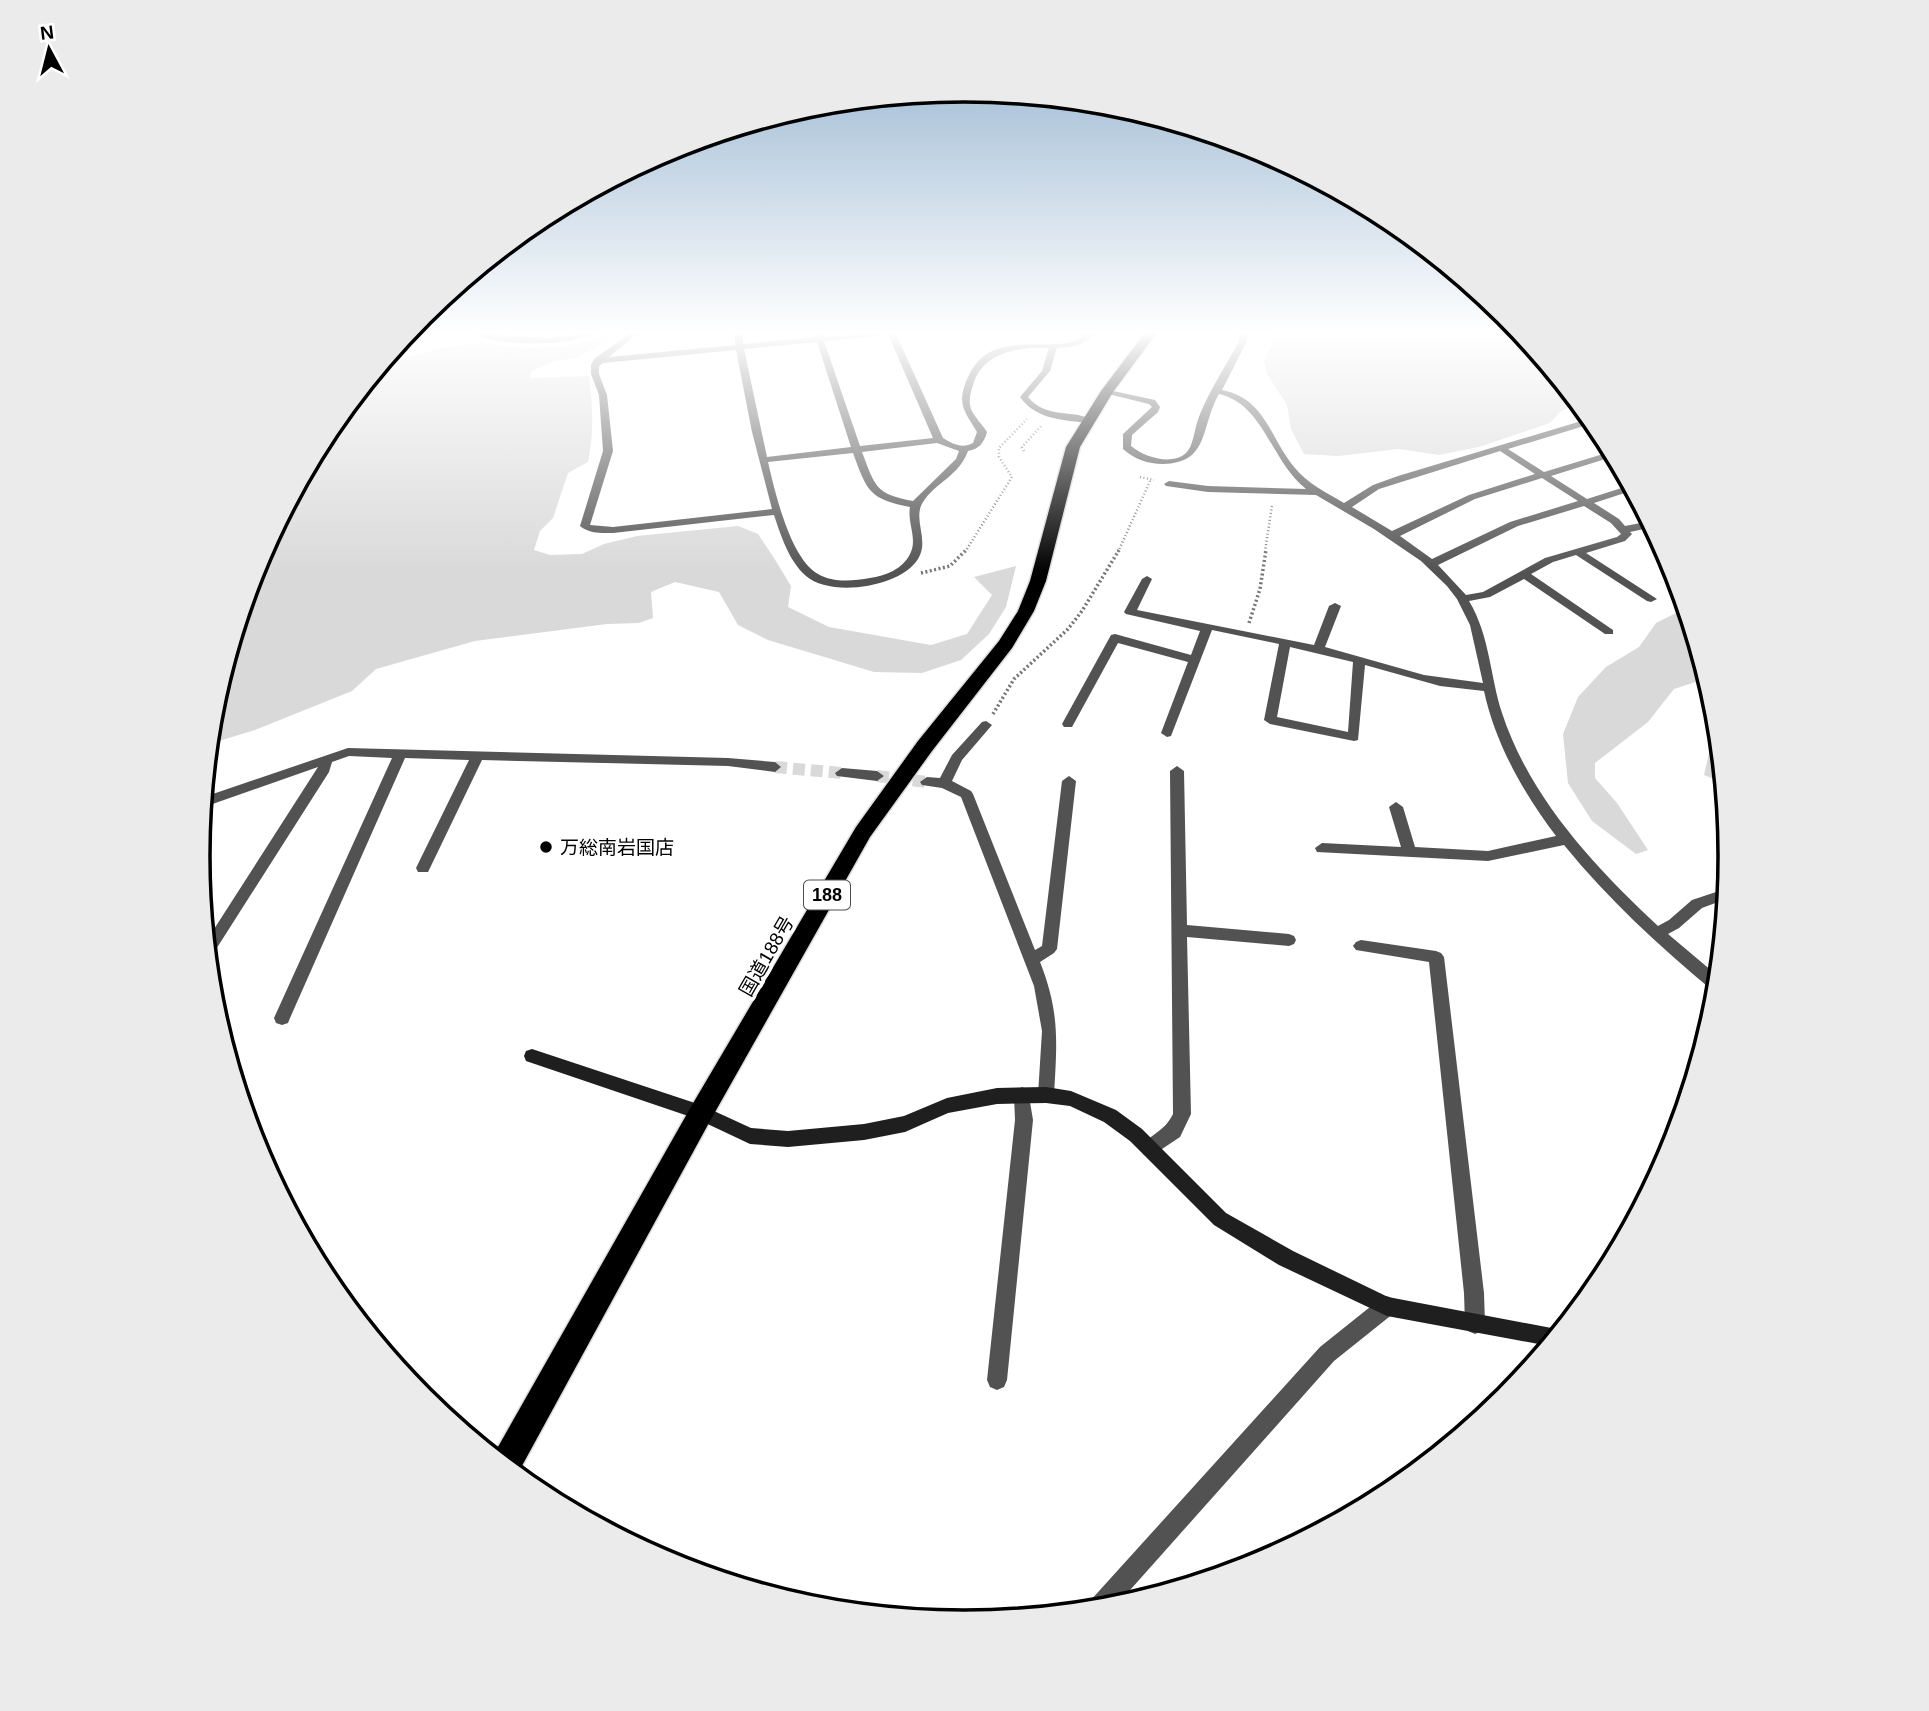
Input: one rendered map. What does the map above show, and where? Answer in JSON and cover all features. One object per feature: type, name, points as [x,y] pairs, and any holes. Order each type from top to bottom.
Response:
[{"type":"highway","name":"国道188号","points":[[509,1457],[701,1113],[863,832],[925,746],[1006,644],[1026,611],[1038,582],[1073,447],[1093,414]]},
{"type":"street","points":[[605,414],[608,451],[585,526],[594,530],[613,530],[776,512]]},
{"type":"street","points":[[753,414],[776,512],[802,565],[810,574],[830,583],[880,581],[902,571],[914,558],[920,541],[915,516],[916,505],[962,461],[964,450]]},
{"type":"street","points":[[845,414],[876,491],[885,497],[916,505]]},
{"type":"street","points":[[927,414],[939,440],[948,447],[964,450],[976,447],[981,440],[982,432],[970,414]]},
{"type":"street","points":[[1057,414],[1089,420]]},
{"type":"street","points":[[1152,414],[1128,434],[1126,441],[1131,452],[1155,461],[1174,461],[1189,456],[1196,449],[1205,414]]},
{"type":"street","points":[[1254,414],[1291,470],[1315,493],[1345,507],[1431,564],[1464,599],[1480,638],[1496,714],[1532,789],[1566,839],[1615,894],[1708,977]]},
{"type":"street","points":[[1345,507],[1389,483],[1581,422]]},
{"type":"street","points":[[764,460],[939,440]]},
{"type":"street","points":[[1464,599],[1486,595],[1549,560],[1621,539],[1626,534],[1624,529],[1587,502],[1501,448]]},
{"type":"street","points":[[1391,536],[1472,497],[1603,456]]},
{"type":"street","points":[[1168,484],[1208,489],[1315,493]]},
{"type":"street","points":[[1431,564],[1514,524],[1624,491]]},
{"type":"street","points":[[1272,501],[1310,500],[1315,493]]},
{"type":"street","points":[[1624,529],[1643,527]]},
{"type":"street","points":[[1578,552],[1651,599]]},
{"type":"street","points":[[1524,574],[1609,632]]},
{"type":"street","points":[[1147,579],[1130,612],[1207,629]]},
{"type":"street","points":[[1318,650],[1335,606]]},
{"type":"street","points":[[1167,733],[1209,626],[1359,660],[1420,679],[1468,687],[1490,687]]},
{"type":"street","points":[[1068,724],[1115,638],[1195,660]]},
{"type":"street","points":[[1285,643],[1270,720],[1354,737],[1359,660]]},
{"type":"street","points":[[944,783],[957,758],[986,725]]},
{"type":"street","points":[[213,799],[348,752],[728,762],[775,767]]},
{"type":"street","points":[[282,1018],[400,754]]},
{"type":"street","points":[[423,869],[477,756]]},
{"type":"street","points":[[215,938],[324,769],[326,759]]},
{"type":"street","points":[[1150,1149],[1174,1131],[1182,1114],[1177,771]]},
{"type":"street","points":[[842,773],[877,776]]},
{"type":"street","points":[[1031,960],[1049,949],[1069,781]]},
{"type":"street","points":[[927,782],[944,783],[966,794],[1042,986],[1050,1031],[1046,1095]]},
{"type":"street","points":[[1396,807],[1410,852]]},
{"type":"street","points":[[1322,848],[1488,856],[1566,839]]},
{"type":"street","points":[[1657,933],[1674,924],[1698,904],[1717,897]]},
{"type":"street","points":[[1179,930],[1289,940]]},
{"type":"street","points":[[1361,946],[1436,957],[1473,1280],[1475,1324]]},
{"type":"street","points":[[532,1056],[701,1113],[750,1136],[788,1139],[864,1132],[905,1124],[947,1106],[997,1096],[1046,1095],[1071,1099],[1110,1116],[1150,1149],[1220,1219],[1286,1258],[1387,1306],[1546,1335]]},
{"type":"street","points":[[997,1380],[1024,1120],[1022,1096]]},
{"type":"street","points":[[1110,1595],[1327,1354],[1387,1306]]},
{"type":"path","points":[[902,571],[942,571],[955,565],[1012,477],[999,457],[999,448],[1028,418],[1045,421],[1022,447],[1024,451]]},
{"type":"path","points":[[986,725],[1014,679],[1068,629],[1082,611],[1126,538],[1151,480]]},
{"type":"path","points":[[1246,634],[1260,589],[1272,501]]},
{"type":"shaded area","points":[[354,414],[592,414],[588,462],[568,473],[553,518],[540,531],[534,550],[550,555],[582,554],[604,544],[637,536],[738,526],[758,534],[774,558],[791,586],[788,607],[829,627],[931,645],[967,634],[992,595],[974,577],[1016,566],[1006,607],[989,634],[961,660],[922,673],[874,672],[768,640],[738,625],[719,592],[675,582],[651,592],[653,618],[639,623],[607,624],[475,641],[376,669],[352,691],[255,730],[220,741],[236,660],[268,567],[288,522],[312,478]]},
{"type":"shaded area","points":[[1288,414],[1558,414],[1550,423],[1479,447],[1439,455],[1399,449],[1338,456],[1304,454],[1291,429]]},
{"type":"shaded area","points":[[1678,613],[1698,681],[1674,689],[1648,722],[1595,763],[1595,778],[1617,803],[1648,850],[1636,854],[1592,821],[1568,783],[1563,734],[1578,697],[1606,667],[1639,647],[1656,623]]},
{"type":"shaded area","points":[[1711,751],[1714,779],[1704,775]]},
{"type":"tunnel","points":[[775,767],[842,773]]},
{"type":"tunnel","points":[[877,776],[927,782]]},
{"type":"place","name":"万総南岩国店","points":[[546,847]]}]
